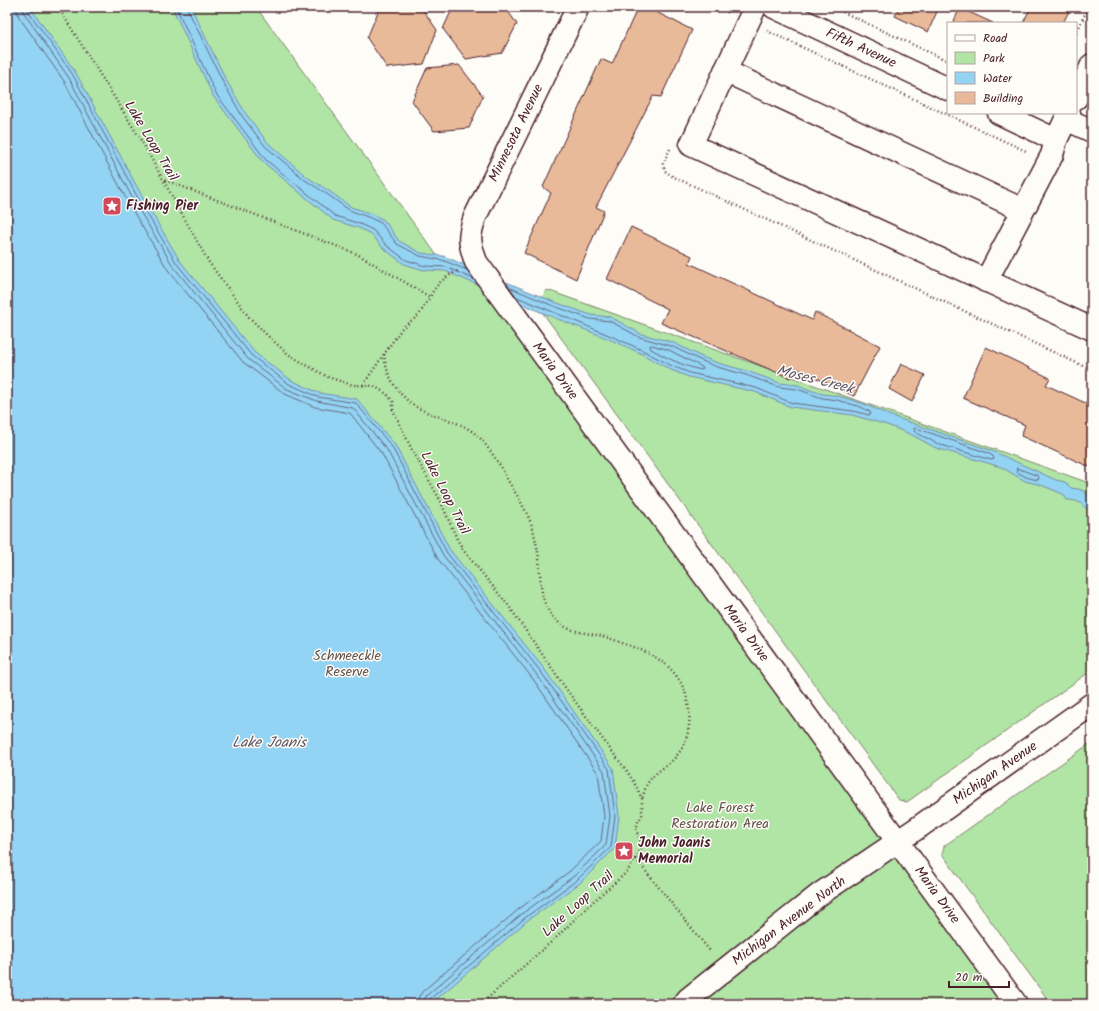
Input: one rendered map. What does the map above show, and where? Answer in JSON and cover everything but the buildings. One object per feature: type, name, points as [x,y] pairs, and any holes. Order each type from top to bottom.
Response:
[{"type":"street","name":"Minnesota Avenue","points":[[476,262],[470,245],[470,232],[475,217],[578,7]]},
{"type":"street","name":"Fifth Avenue","points":[[774,7],[947,89]]},
{"type":"street","points":[[751,14],[691,145],[1092,329]]},
{"type":"street","points":[[1077,96],[1092,65]]},
{"type":"street","points":[[725,71],[1023,210]]},
{"type":"street","points":[[1001,114],[1056,140]]},
{"type":"street","points":[[986,281],[1052,154],[1056,140],[1067,116],[1092,131]]},
{"type":"street","name":"Maria Drive","points":[[476,262],[1016,1004]]},
{"type":"street","name":"Michigan Avenue","points":[[898,842],[1092,704]]},
{"type":"street","name":"Michigan Avenue North","points":[[684,1004],[688,999],[820,894],[898,842]]},
{"type":"path","name":"Lake Loop Trail","points":[[58,7],[141,140],[208,261],[249,317],[268,337],[288,354],[328,377],[353,385],[374,386],[387,394],[393,402],[394,410],[412,450],[439,498],[457,539],[464,551],[508,605],[569,693],[627,771],[642,799],[642,815],[636,830],[642,845],[636,859],[627,872],[481,1004]]},
{"type":"path","points":[[716,7],[751,14],[947,112]]},
{"type":"path","points":[[832,7],[947,61]]},
{"type":"path","points":[[1077,32],[1088,7]]},
{"type":"path","points":[[952,114],[1048,162]]},
{"type":"path","points":[[164,180],[358,254],[430,297]]},
{"type":"path","points":[[364,385],[402,328],[418,315],[434,289],[450,274],[476,262]]},
{"type":"path","points":[[384,354],[388,374],[401,394],[412,404],[423,410],[462,425],[473,432],[500,464],[526,511],[532,527],[539,559],[543,596],[546,606],[557,622],[565,627],[604,637],[634,647],[665,663],[676,674],[683,687],[689,710],[687,740],[681,752],[647,784],[642,799]]},
{"type":"path","points":[[636,859],[710,952]]},
{"type":"green space","name":"Schmeeckle Reserve","points":[[7,7],[256,7],[441,261],[448,266],[450,274],[476,262],[1016,1004],[7,1004]]},
{"type":"green space","points":[[547,290],[1092,484],[1092,670],[907,802],[899,800],[537,305]]},
{"type":"green space","points":[[1092,742],[1092,1004],[1051,1004],[942,854],[944,846]]},
{"type":"water","name":"Lake Joanis","points":[[7,7],[30,7],[76,73],[143,198],[180,261],[255,353],[291,380],[319,393],[357,399],[395,445],[450,550],[545,670],[613,768],[619,816],[615,848],[580,883],[528,920],[431,1004],[7,1004]]},
{"type":"water","points":[[172,7],[191,7],[226,80],[246,114],[268,143],[307,177],[351,207],[370,213],[384,220],[399,241],[421,253],[443,256],[552,301],[591,315],[611,317],[641,334],[672,342],[718,363],[747,371],[780,383],[798,385],[823,394],[838,396],[862,403],[889,415],[990,450],[1056,480],[1065,482],[1071,488],[1084,491],[1092,500],[1092,514],[1079,502],[1067,500],[1063,494],[1041,485],[1025,481],[1001,467],[936,448],[910,434],[887,425],[852,415],[791,407],[755,392],[689,377],[671,370],[640,353],[609,339],[550,316],[445,271],[424,270],[404,264],[383,248],[371,234],[359,228],[333,220],[263,162],[213,96]]},
{"type":"place","name":"Fishing Pier","points":[[112,206]]},
{"type":"place","name":"John Joanis Memorial","points":[[624,851]]},
{"type":"water label","name":"Moses Creek","points":[[815,380]]},
{"type":"park label","name":"Lake Forest Restoration Area","points":[[720,816]]}]
